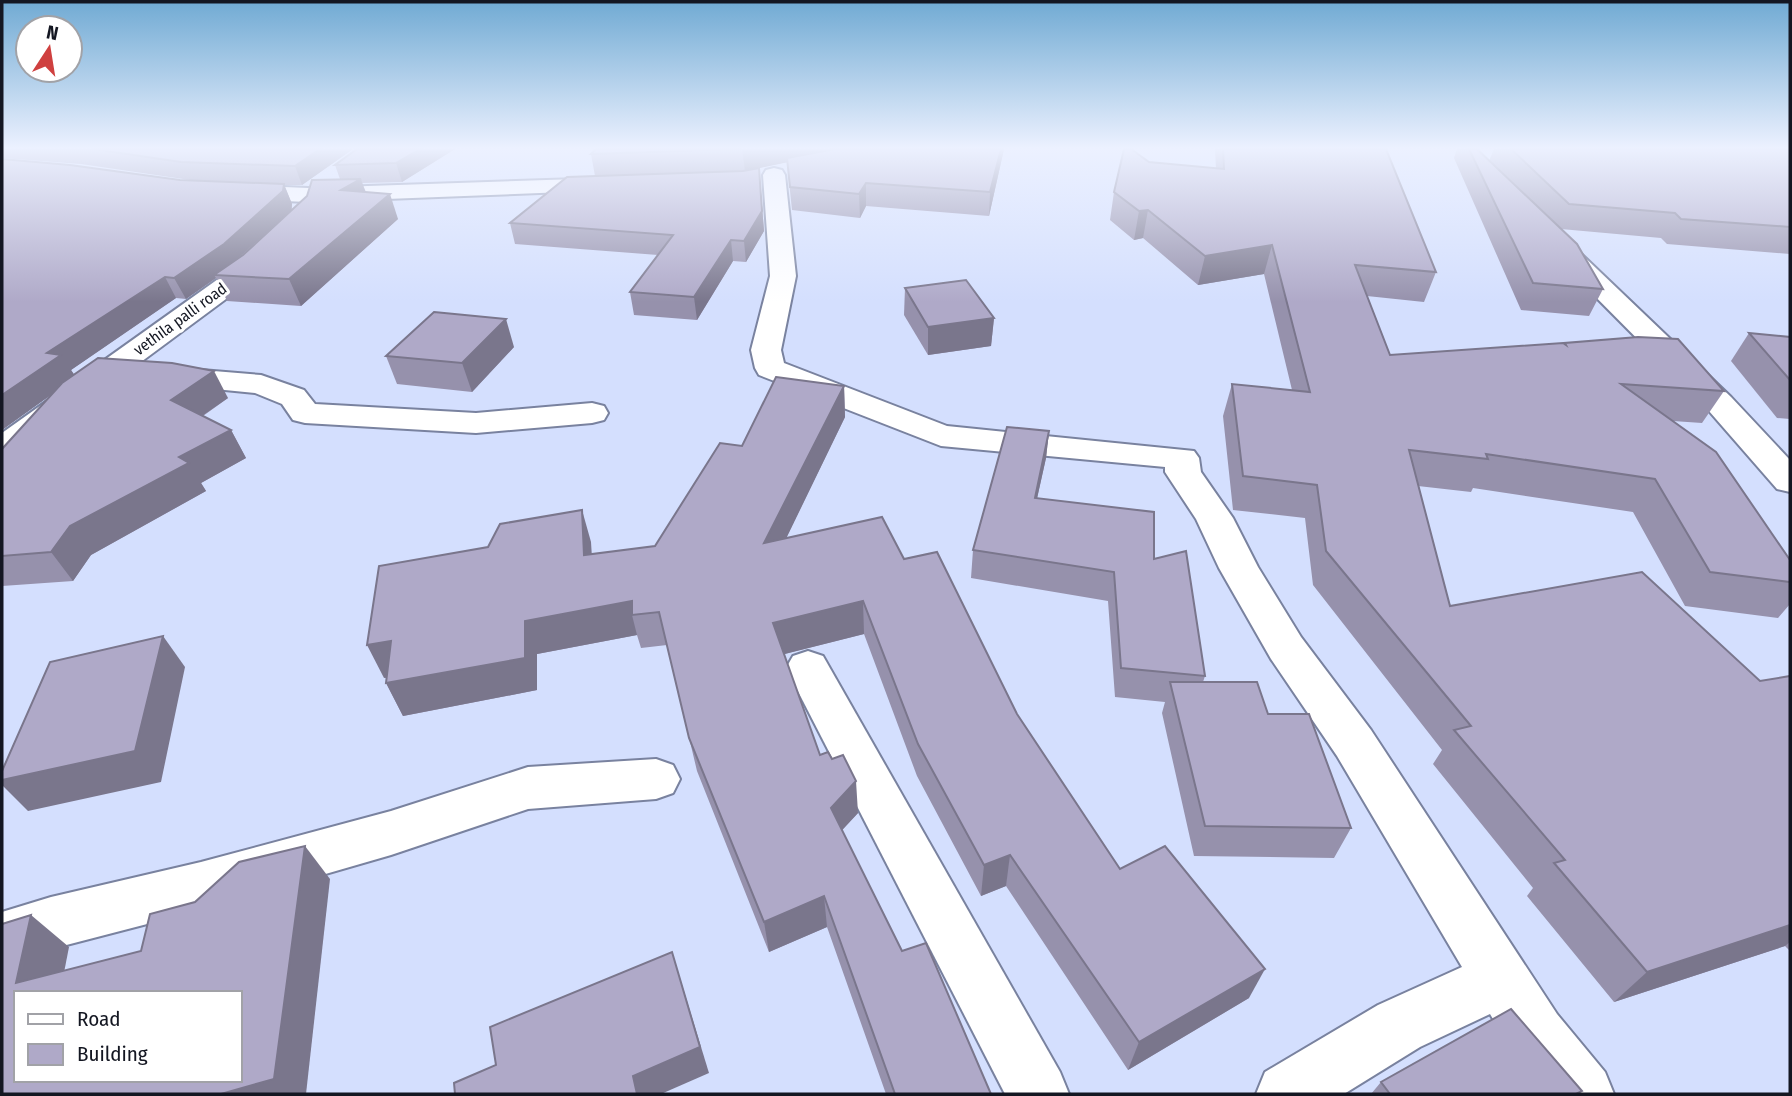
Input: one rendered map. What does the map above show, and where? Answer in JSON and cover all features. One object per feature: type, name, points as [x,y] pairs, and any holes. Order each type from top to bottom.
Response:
[{"type":"street","name":"vethila palli road","points":[[2,449],[244,273],[306,214],[307,200]]},
{"type":"street","points":[[777,200],[778,243],[783,276],[766,350],[770,368],[941,436],[1182,458],[1183,472],[1214,518],[1239,568],[1286,648],[1354,743],[1536,1035],[1583,1094]]},
{"type":"street","points":[[1544,233],[1720,404],[1790,481]]},
{"type":"street","points":[[107,372],[261,384],[293,397],[305,413],[476,423],[592,413]]},
{"type":"street","points":[[808,668],[1038,1094]]},
{"type":"street","points":[[2,939],[51,923],[201,886],[391,833],[528,788],[656,779]]},
{"type":"street","points":[[1287,1094],[1399,1026],[1501,979]]},
{"type":"building","points":[[2,200],[273,200],[224,244],[174,278],[165,277],[47,353],[61,355],[2,395]]},
{"type":"building","points":[[303,200],[383,200],[289,279],[214,275],[243,255]]},
{"type":"building","points":[[538,200],[761,200],[762,211],[744,241],[731,240],[694,297],[630,292],[673,235],[510,223]]},
{"type":"building","points":[[1125,200],[1407,200],[1436,272],[1355,265],[1390,355],[1563,343],[1566,345],[1565,343],[1638,337],[1678,339],[1724,391],[1621,384],[1716,452],[1790,560],[1790,582],[1710,572],[1655,479],[1486,454],[1488,459],[1409,450],[1450,606],[1642,572],[1760,681],[1790,676],[1790,925],[1647,972],[1554,863],[1565,860],[1454,730],[1471,726],[1326,551],[1317,485],[1243,476],[1232,384],[1310,392],[1272,245],[1205,256],[1148,210],[1139,211]]},
{"type":"building","points":[[1493,200],[1531,200],[1577,244],[1603,289],[1533,283]]},
{"type":"building","points":[[1565,200],[1790,200],[1790,227],[1681,219],[1675,213],[1569,204]]},
{"type":"building","points":[[966,280],[994,318],[928,327],[905,288]]},
{"type":"building","points":[[434,312],[506,319],[462,363],[386,356]]},
{"type":"building","points":[[1749,333],[1790,337],[1790,380]]},
{"type":"building","points":[[98,358],[172,363],[214,371],[171,400],[231,430],[179,457],[189,463],[70,526],[51,552],[2,556],[2,449],[62,383]]},
{"type":"building","points":[[776,377],[844,386],[764,543],[882,517],[904,559],[937,552],[1017,714],[1120,869],[1165,846],[1265,969],[1139,1042],[1010,855],[984,865],[918,744],[863,601],[773,623],[820,755],[828,752],[832,759],[843,755],[856,781],[831,808],[902,951],[926,943],[991,1094],[895,1094],[824,896],[764,922],[689,738],[659,612],[632,615],[632,601],[525,621],[525,658],[386,683],[391,641],[367,645],[379,566],[488,547],[500,524],[582,510],[584,555],[655,546],[720,443],[742,446]]},
{"type":"building","points":[[1007,427],[1049,431],[1035,498],[1154,512],[1154,559],[1186,551],[1205,676],[1121,668],[1114,572],[973,550]]},
{"type":"building","points":[[163,636],[135,751],[2,780],[2,771],[50,662]]},
{"type":"building","points":[[1170,682],[1257,682],[1268,714],[1309,714],[1351,828],[1205,826]]},
{"type":"building","points":[[305,846],[274,1079],[221,1094],[2,1094],[2,924],[31,915],[16,983],[141,951],[150,914],[195,902],[239,862]]},
{"type":"building","points":[[672,952],[700,1047],[633,1076],[637,1094],[455,1094],[454,1083],[496,1065],[490,1027]]},
{"type":"building","points":[[1511,1009],[1582,1091],[1576,1094],[1390,1094],[1381,1082]]}]
